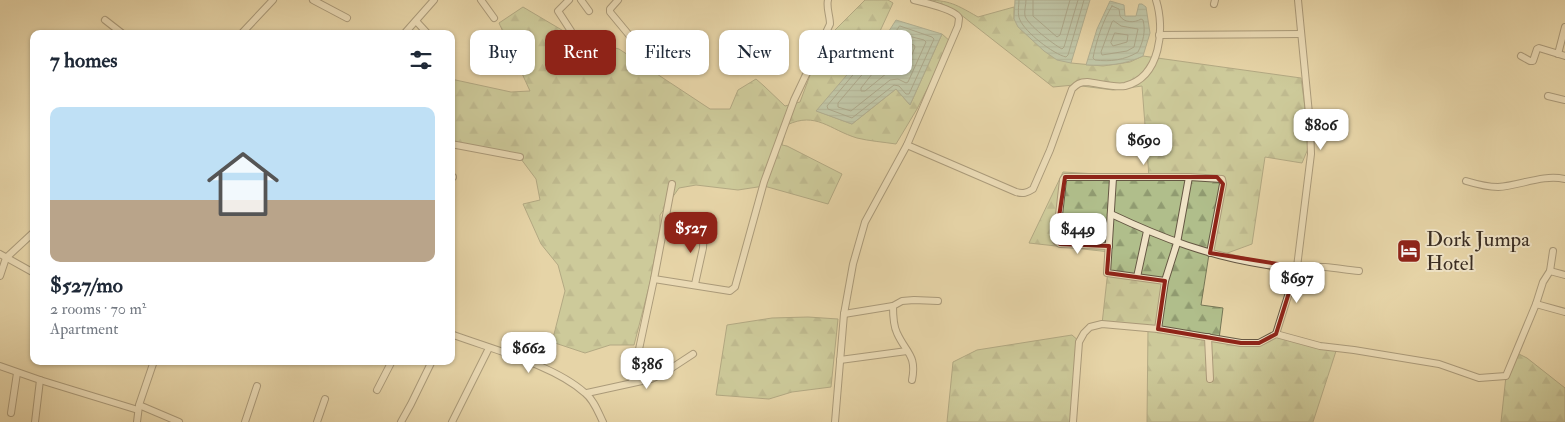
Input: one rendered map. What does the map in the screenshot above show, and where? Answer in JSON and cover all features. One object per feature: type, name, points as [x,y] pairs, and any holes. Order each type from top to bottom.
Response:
[{"type":"street","points":[[245,30],[274,0]]},
{"type":"street","points":[[313,0],[347,18]]},
{"type":"street","points":[[408,30],[434,0]]},
{"type":"street","points":[[481,0],[494,18]]},
{"type":"street","points":[[570,0],[558,11],[571,30]]},
{"type":"street","points":[[581,0],[589,11]]},
{"type":"street","points":[[618,0],[610,9],[610,12],[626,31]]},
{"type":"street","points":[[654,279],[730,291],[735,287],[764,182],[794,100],[830,24],[828,0]]},
{"type":"street","points":[[835,422],[844,314],[853,264],[865,222],[907,145],[958,26],[959,19],[956,14],[934,5],[914,0]]},
{"type":"street","points":[[907,145],[1016,192],[1022,194],[1028,192],[1033,189],[1050,150],[1067,108],[1072,89],[1081,82],[1126,86],[1139,79],[1152,66],[1160,35],[1160,13],[1156,0]]},
{"type":"street","points":[[1276,334],[1297,267],[1311,144],[1298,0]]},
{"type":"street","points":[[105,20],[118,30]]},
{"type":"street","points":[[416,21],[424,30]]},
{"type":"street","points":[[1521,56],[1533,61],[1539,48],[1562,55],[1565,27]]},
{"type":"street","points":[[1160,35],[1301,34]]},
{"type":"street","points":[[1548,96],[1565,100]]},
{"type":"street","points":[[455,145],[520,157]]},
{"type":"street","points":[[1109,246],[1060,244],[1056,241],[1063,180],[1065,177],[1189,177],[1222,179],[1223,184],[1210,253]]},
{"type":"street","points":[[1158,328],[1165,281],[1177,243],[1189,177]]},
{"type":"street","points":[[1466,181],[1499,187],[1549,177],[1565,179]]},
{"type":"street","points":[[1113,178],[1107,273],[1165,281]]},
{"type":"street","points":[[632,382],[672,184]]},
{"type":"street","points":[[1110,214],[1147,232],[1210,253],[1268,265],[1326,267],[1359,271]]},
{"type":"street","points":[[695,284],[703,248],[704,227]]},
{"type":"street","points":[[1136,277],[1147,232]]},
{"type":"street","points":[[0,276],[6,258],[30,236]]},
{"type":"street","points":[[1073,422],[1079,342],[1090,327],[1102,324],[1158,328],[1240,343],[1259,343],[1276,334],[1320,346],[1439,364],[1479,378],[1506,376],[1536,304],[1543,282],[1550,271],[1553,251]]},
{"type":"street","points":[[0,254],[30,271]]},
{"type":"street","points":[[1550,271],[1565,275]]},
{"type":"street","points":[[844,314],[893,306],[902,301],[938,301]]},
{"type":"street","points":[[1536,304],[1565,312]]},
{"type":"street","points":[[893,306],[894,326],[913,361],[912,380]]},
{"type":"street","points":[[455,335],[543,368],[587,394],[596,406],[603,422]]},
{"type":"street","points":[[1208,337],[1210,379]]},
{"type":"street","points":[[452,422],[489,348]]},
{"type":"street","points":[[840,360],[907,351]]},
{"type":"street","points":[[587,394],[651,379],[693,354]]},
{"type":"street","points":[[137,422],[139,408],[153,365]]},
{"type":"street","points":[[377,390],[390,365]]},
{"type":"street","points":[[401,422],[412,404],[430,365]]},
{"type":"street","points":[[0,366],[17,373],[139,408],[179,422]]},
{"type":"street","points":[[11,412],[17,373]]},
{"type":"street","points":[[35,422],[40,380]]},
{"type":"street","points":[[245,422],[257,386]]},
{"type":"street","points":[[317,422],[325,399]]},
{"type":"highlighted area","points":[[1065,177],[1217,177],[1223,184],[1210,253],[1297,267],[1276,334],[1259,343],[1241,343],[1158,329],[1165,281],[1107,273],[1109,246],[1060,244],[1056,237]]},
{"type":"green space","points":[[865,0],[888,0],[893,3],[881,30],[835,30]]},
{"type":"green space","points":[[918,0],[949,3],[978,17],[1014,7],[1014,19],[1071,63],[1103,66],[1130,62],[1143,56],[1301,78],[1310,144],[1302,163],[1265,157],[1252,244],[1222,255],[1209,254],[1201,305],[1223,308],[1219,339],[1259,343],[1277,335],[1337,348],[1313,422],[1147,422],[1148,328],[1102,324],[1110,252],[1029,243],[1063,172],[1149,177],[1142,86],[1113,90],[1074,85],[1053,87],[960,14]]},
{"type":"green space","points":[[523,7],[562,30],[545,30],[545,75],[616,75],[616,48],[626,54],[626,75],[658,75],[710,109],[730,109],[738,90],[756,79],[785,106],[800,102],[810,75],[847,75],[817,111],[852,124],[896,89],[910,105],[942,34],[951,42],[917,109],[896,144],[857,138],[815,121],[797,121],[787,125],[782,145],[842,174],[828,204],[764,186],[738,190],[696,185],[679,188],[660,215],[660,228],[650,283],[634,345],[610,345],[585,353],[552,342],[565,291],[558,265],[541,244],[523,204],[540,200],[536,179],[521,159],[455,143],[455,80],[511,92],[530,91],[523,75],[535,75],[535,30],[502,30],[499,23]]},
{"type":"green space","points":[[808,317],[838,319],[831,387],[792,392],[769,399],[716,395],[727,325],[772,318]]},
{"type":"green space","points":[[1072,335],[1080,342],[1074,422],[947,422],[953,362],[977,350]]},
{"type":"green space","points":[[1517,353],[1527,358],[1565,388],[1565,422],[1501,422],[1506,376]]},
{"type":"water","points":[[1015,0],[1090,0],[1071,63],[1057,60],[1044,51],[1018,27],[1014,19]]},
{"type":"water","points":[[1110,1],[1124,5],[1125,16],[1136,16],[1139,4],[1146,7],[1150,33],[1143,56],[1115,64],[1086,65],[1097,29]]},
{"type":"water","points":[[896,20],[942,34],[910,105],[896,89],[852,124],[816,111],[847,75],[912,75],[912,30],[890,30]]},
{"type":"place","name":"Dork Jumpa Hotel","points":[[1409,251]]}]
